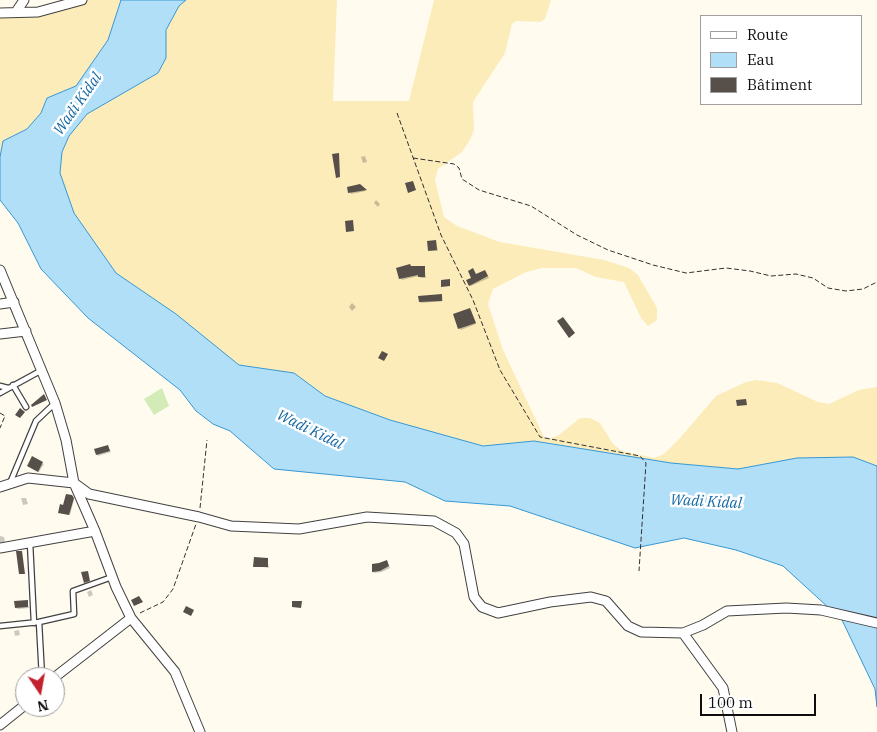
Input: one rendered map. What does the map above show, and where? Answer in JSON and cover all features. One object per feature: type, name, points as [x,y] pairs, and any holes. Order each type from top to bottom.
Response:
[{"type":"street","points":[[16,12],[24,0]]},
{"type":"street","points":[[0,13],[38,12],[82,0]]},
{"type":"street","points":[[0,270],[55,403],[66,440],[74,483],[95,530],[112,577],[131,618],[175,672],[200,732]]},
{"type":"street","points":[[0,304],[14,302]]},
{"type":"street","points":[[0,334],[26,331]]},
{"type":"street","points":[[0,487],[28,478],[74,483],[89,494],[199,516],[231,526],[300,528],[367,517],[434,521],[456,533],[464,544],[474,597],[482,607],[498,613],[550,602],[591,597],[606,601],[628,626],[641,632],[683,632],[704,625],[727,611],[767,609],[821,610],[877,623]]},
{"type":"street","points":[[0,548],[95,530]]},
{"type":"street","points":[[65,670],[131,618]]},
{"type":"street","points":[[683,632],[723,688],[732,732]]},
{"type":"street","points":[[0,725],[15,713]]},
{"type":"lane","points":[[0,393],[42,370]]},
{"type":"lane","points":[[13,385],[26,407]]},
{"type":"lane","points":[[0,386],[8,388]]},
{"type":"lane","points":[[10,484],[36,421],[55,403]]},
{"type":"lane","points":[[30,543],[41,667]]},
{"type":"lane","points":[[0,626],[36,623],[74,614],[73,591],[112,577]]},
{"type":"path","points":[[397,113],[442,235],[473,300],[500,370],[540,437],[640,456],[646,463],[641,564],[639,571]]},
{"type":"path","points":[[413,158],[454,164],[459,168],[462,179],[479,190],[531,206],[576,235],[608,250],[653,265],[686,272],[726,268],[771,276],[796,274],[813,278],[828,288],[846,291],[863,289],[877,282]]},
{"type":"path","points":[[0,412],[5,416],[0,428]]},
{"type":"path","points":[[131,618],[163,602],[173,590],[199,516],[207,440]]},
{"type":"green space","points":[[162,388],[169,406],[154,415],[144,399]]},
{"type":"sand","points":[[65,0],[121,0],[108,40],[76,86],[47,98],[41,113],[27,129],[3,141],[0,157],[0,8],[40,7]]},
{"type":"sand","points":[[186,0],[337,0],[333,101],[409,101],[434,0],[551,0],[545,19],[540,22],[516,21],[512,24],[505,53],[473,102],[474,130],[470,140],[462,152],[438,169],[435,180],[444,217],[457,226],[500,242],[604,260],[629,268],[638,275],[657,308],[657,320],[648,326],[641,318],[624,282],[596,277],[576,268],[541,268],[524,273],[493,289],[488,304],[503,350],[544,437],[549,439],[559,435],[580,418],[590,418],[600,423],[613,444],[622,451],[654,458],[664,454],[680,438],[716,396],[746,382],[756,380],[777,383],[818,402],[829,404],[859,390],[877,387],[877,466],[853,457],[797,458],[738,469],[671,463],[534,441],[483,446],[390,420],[325,396],[294,373],[239,365],[176,314],[116,273],[74,213],[60,173],[62,152],[69,136],[87,114],[158,73],[166,58],[166,30],[179,6]]},
{"type":"water","name":"Wadi Kidal","points":[[121,0],[186,0],[179,6],[166,30],[166,58],[158,73],[87,114],[69,136],[62,152],[60,173],[74,213],[116,273],[176,314],[239,365],[294,373],[325,396],[390,420],[483,446],[534,441],[671,463],[738,469],[797,458],[853,457],[877,466],[877,707],[875,689],[842,620],[783,566],[736,550],[684,538],[635,548],[510,506],[445,501],[405,482],[274,469],[230,431],[213,424],[196,411],[180,390],[88,318],[41,269],[18,223],[0,200],[0,157],[3,141],[27,129],[41,113],[47,98],[76,86],[108,40]]},
{"type":"building","points":[[339,153],[340,177],[336,178],[332,154]]},
{"type":"building","points":[[413,181],[416,190],[408,193],[405,183]]},
{"type":"building","points":[[360,184],[367,190],[348,193],[347,187]]},
{"type":"building","points":[[353,220],[354,231],[346,232],[345,221]]},
{"type":"building","points":[[436,240],[437,250],[428,251],[427,241]]},
{"type":"building","points":[[410,264],[411,266],[425,266],[425,277],[418,277],[418,275],[399,279],[396,268]]},
{"type":"building","points":[[473,268],[476,274],[485,270],[488,276],[469,286],[466,280],[471,278],[468,271]]},
{"type":"building","points":[[450,279],[450,286],[441,287],[441,280]]},
{"type":"building","points":[[442,294],[442,301],[419,302],[418,296]]},
{"type":"building","points":[[470,308],[476,323],[458,329],[453,314]]},
{"type":"building","points":[[563,317],[575,333],[569,338],[557,321]]},
{"type":"building","points":[[382,351],[388,354],[384,361],[378,358]]},
{"type":"building","points":[[44,394],[47,400],[32,407],[31,405]]},
{"type":"building","points":[[746,399],[747,405],[737,406],[736,400]]},
{"type":"building","points":[[20,408],[25,412],[20,418],[15,415]]},
{"type":"building","points":[[108,445],[110,451],[96,455],[94,449]]},
{"type":"building","points":[[32,456],[43,462],[38,472],[27,466]]},
{"type":"building","points":[[66,494],[72,495],[74,498],[69,515],[58,513],[60,504],[63,505]]},
{"type":"building","points":[[16,551],[22,551],[25,574],[19,574]]},
{"type":"building","points":[[254,557],[268,558],[268,567],[253,567]]},
{"type":"building","points":[[387,560],[389,566],[380,571],[372,572],[372,564]]},
{"type":"building","points":[[88,571],[90,581],[84,583],[81,572]]},
{"type":"building","points":[[139,596],[143,602],[134,606],[131,600]]},
{"type":"building","points":[[28,600],[28,607],[15,608],[14,601]]},
{"type":"building","points":[[292,601],[302,601],[301,608],[292,607]]},
{"type":"building","points":[[186,606],[194,610],[191,616],[183,612]]}]
